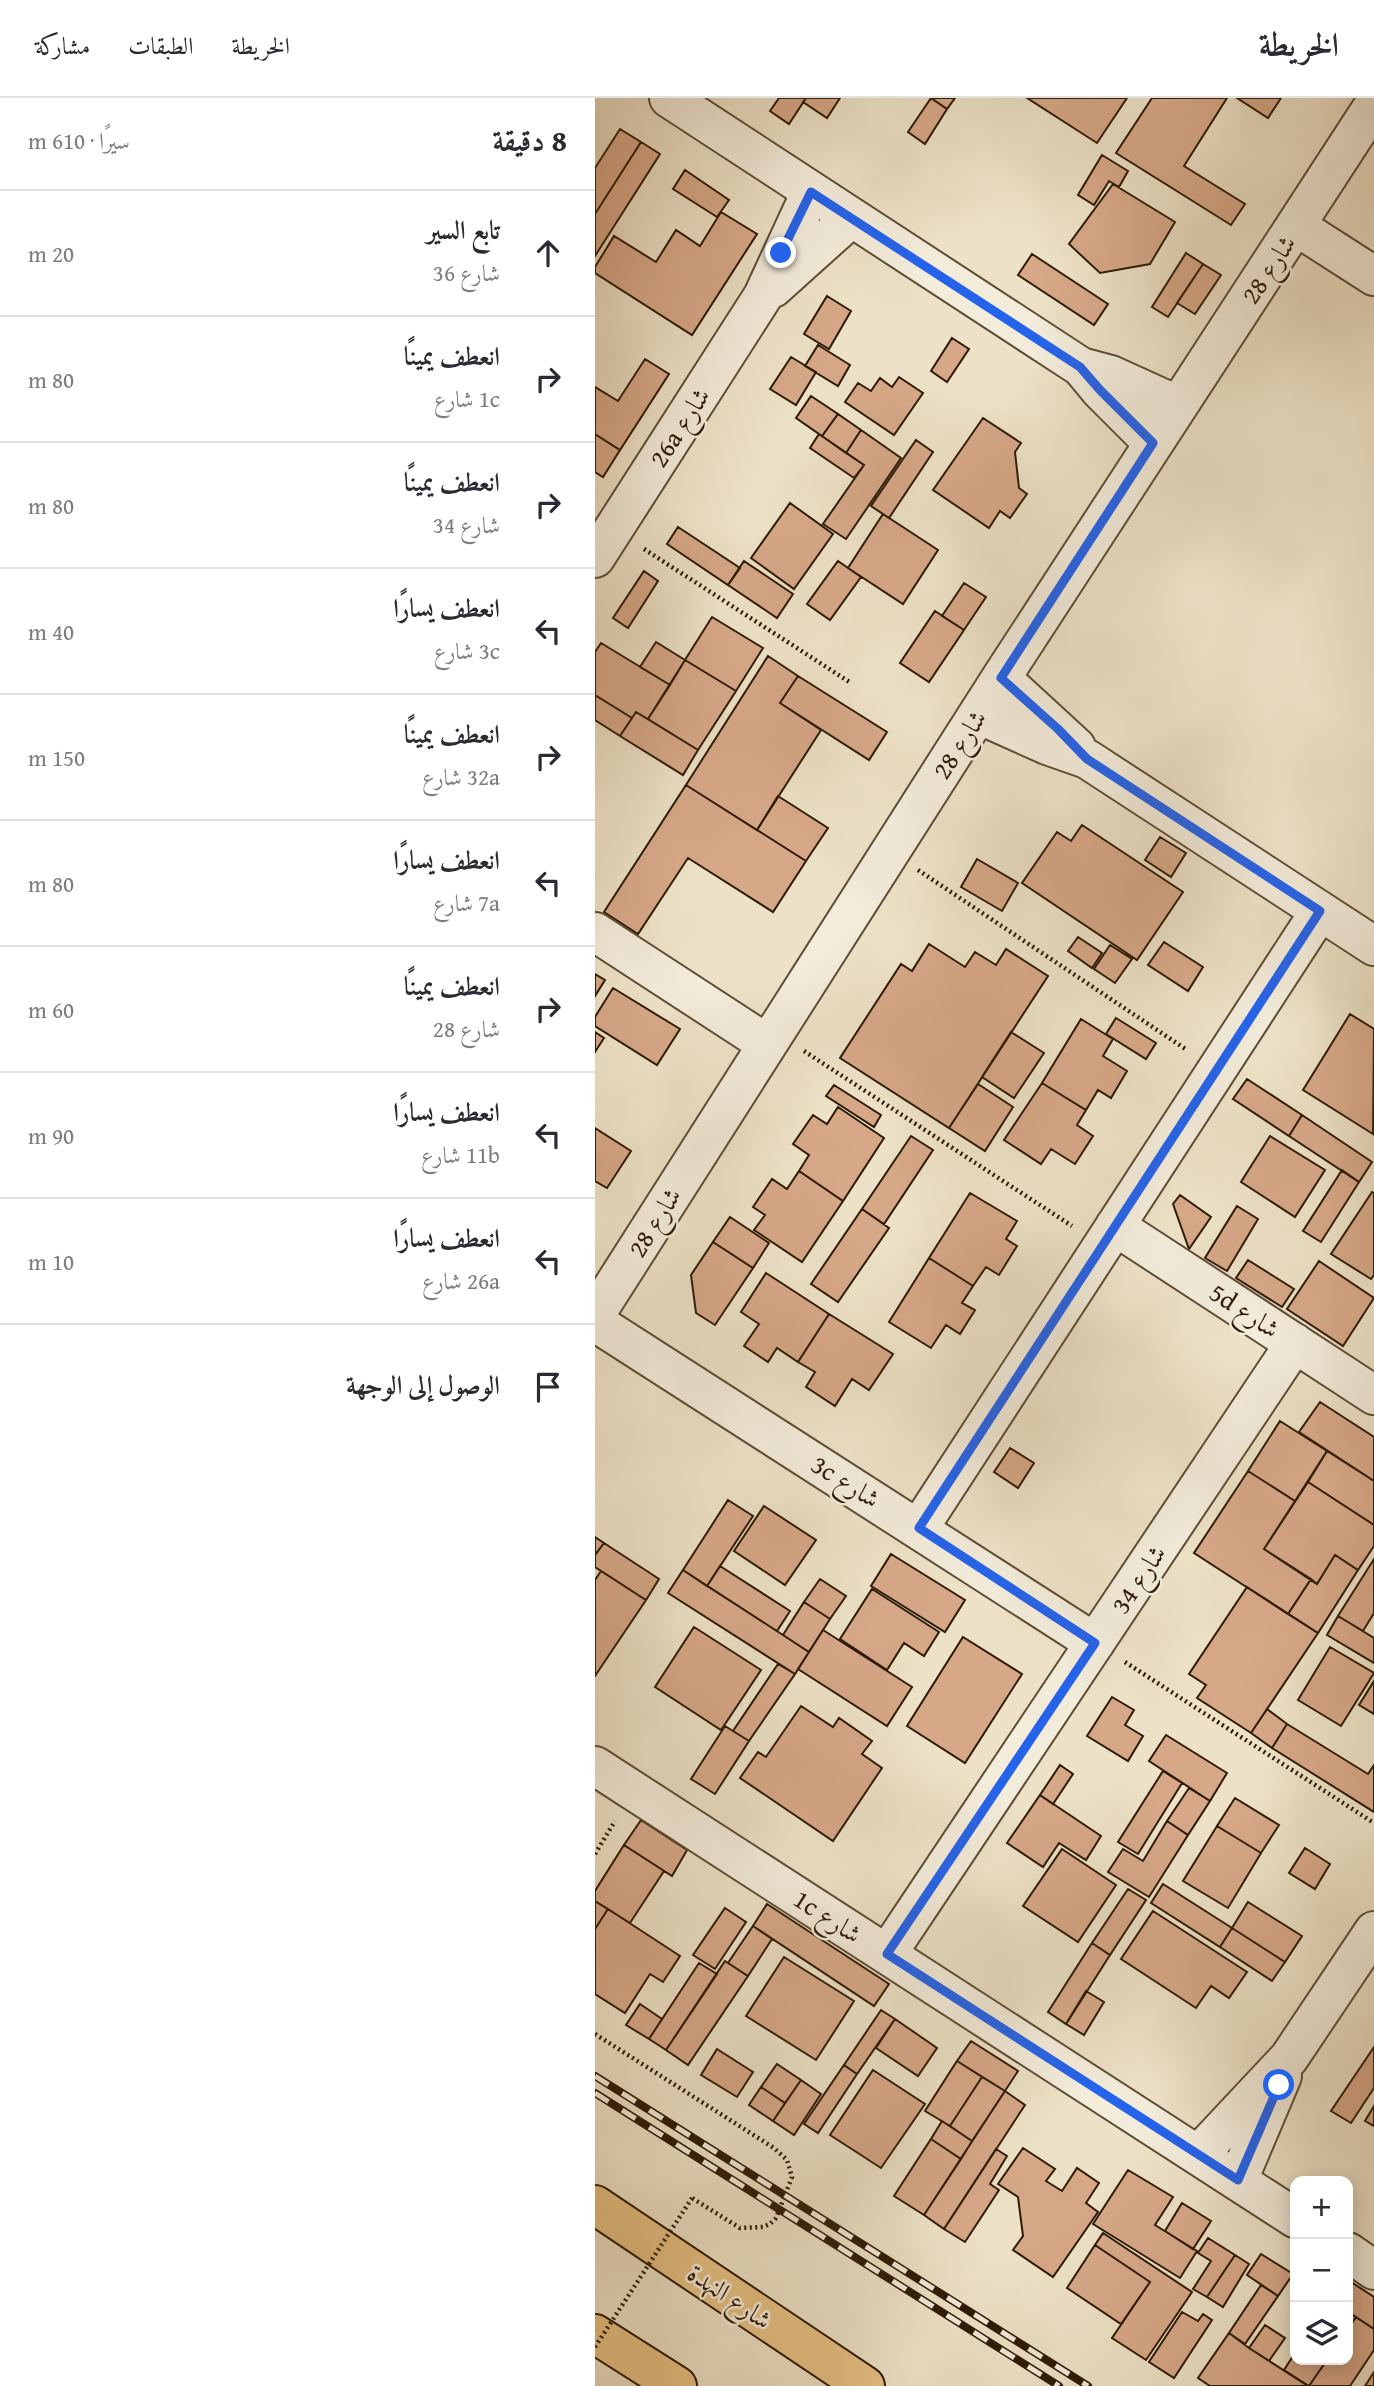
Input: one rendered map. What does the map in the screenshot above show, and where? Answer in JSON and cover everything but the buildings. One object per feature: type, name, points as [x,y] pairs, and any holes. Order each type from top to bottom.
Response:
[{"type":"main road","name":"شارع النهدة","points":[[595,2205],[865,2386]]},
{"type":"main road","points":[[595,2334],[677,2386]]},
{"type":"street","points":[[669,98],[1080,367],[1153,443]]},
{"type":"street","name":"شارع 28","points":[[595,1315],[1177,405],[1296,226],[1360,160],[1374,105]]},
{"type":"street","name":"26a شارع","points":[[604,544],[763,296],[811,192]]},
{"type":"street","name":"26a شارع","points":[[763,296],[851,218]]},
{"type":"street","points":[[1296,226],[1374,276]]},
{"type":"street","points":[[1080,367],[1111,375],[1177,405]]},
{"type":"street","points":[[1001,678],[1087,759],[1374,946]]},
{"type":"street","points":[[978,714],[1047,745],[1087,759]]},
{"type":"street","points":[[919,1528],[1320,911]]},
{"type":"street","points":[[595,932],[771,1038]]},
{"type":"street","name":"5d شارع","points":[[1109,1236],[1295,1343],[1374,1395]]},
{"type":"street","name":"3c شارع","points":[[595,1322],[1095,1643]]},
{"type":"street","name":"شارع 34","points":[[887,1954],[1295,1343]]},
{"type":"street","name":"1c شارع","points":[[595,1766],[1290,2215]]},
{"type":"street","points":[[1198,2155],[1289,2058],[1374,1931]]},
{"type":"street","points":[[1238,2180],[1289,2058]]},
{"type":"street","points":[[1353,2255],[1374,2270]]},
{"type":"path","points":[[604,544],[852,683]]},
{"type":"path","points":[[890,852],[1217,1070]]},
{"type":"path","points":[[771,1038],[1109,1236]]},
{"type":"path","points":[[1095,1643],[1374,1823]]},
{"type":"path","points":[[595,2034],[774,2148],[787,2160],[792,2177],[776,2218],[762,2227],[740,2228],[692,2199],[595,2347]]},
{"type":"railway","points":[[595,2076],[1088,2386]]},
{"type":"railway","points":[[595,2093],[1059,2386]]},
{"type":"route","points":[[781,253],[811,192],[1080,367],[1153,443],[1001,678],[1071,741],[1087,759],[1320,911],[919,1528],[1095,1643],[887,1954],[1238,2180],[1279,2085]]}]
